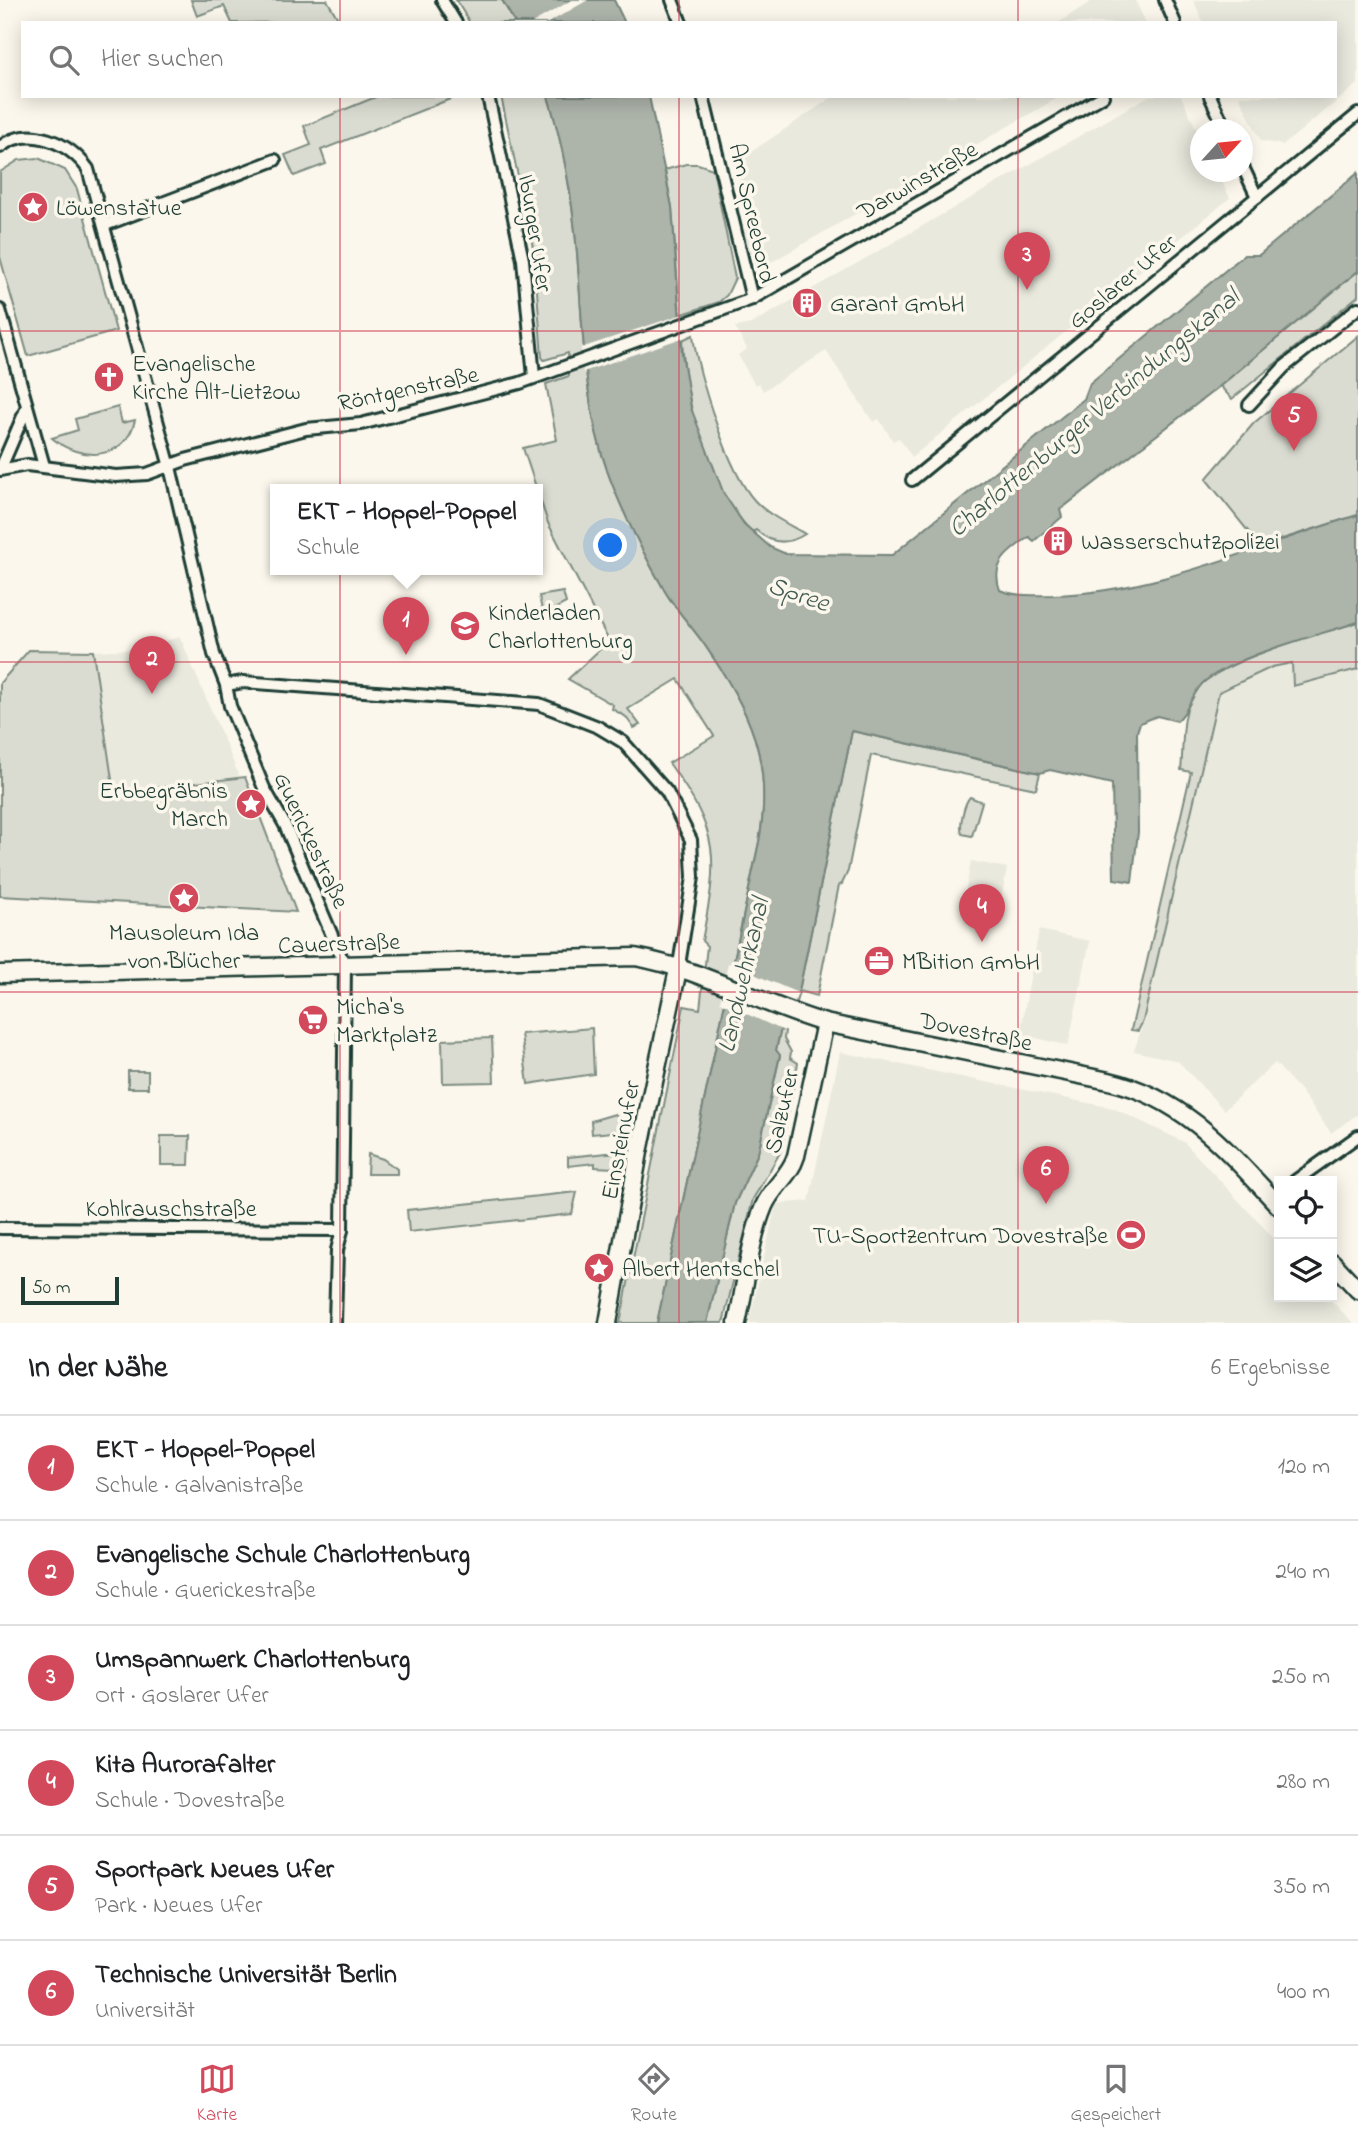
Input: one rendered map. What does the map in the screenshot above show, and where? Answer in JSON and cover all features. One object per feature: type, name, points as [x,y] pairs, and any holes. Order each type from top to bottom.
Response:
[{"type":"street","points":[[442,0],[455,21]]},
{"type":"street","points":[[672,0],[680,21]]},
{"type":"street","points":[[1165,0],[1174,21]]},
{"type":"street","name":"Iburger Ufer","points":[[488,98],[514,209],[534,377]]},
{"type":"street","name":"Am Spreebord","points":[[703,98],[752,299]]},
{"type":"street","name":"Darwinstraße","points":[[568,363],[752,299],[1100,98]]},
{"type":"street","points":[[1211,98],[1221,119]]},
{"type":"street","name":"Goslarer Ufer","points":[[912,480],[1358,114]]},
{"type":"street","name":"Guerickestraße","points":[[2,143],[36,137],[54,141],[70,149],[88,169],[170,467],[215,660],[226,685],[230,706],[264,788],[285,825],[345,966],[342,1230],[337,1250],[335,1323]]},
{"type":"street","points":[[105,225],[275,160]]},
{"type":"street","points":[[1250,182],[1257,197]]},
{"type":"street","points":[[1249,405],[1276,375],[1358,308]]},
{"type":"street","points":[[0,310],[44,467]]},
{"type":"street","name":"Röntgenstraße","points":[[0,470],[15,465],[130,477],[306,429],[360,424],[496,390],[568,363]]},
{"type":"street","points":[[0,470],[27,407]]},
{"type":"street","points":[[226,685],[243,682],[513,701],[566,713],[623,742],[667,792],[691,840],[693,877],[679,965]]},
{"type":"street","name":"Cauerstraße","points":[[0,974],[635,957],[679,965],[716,979]]},
{"type":"street","name":"Einsteinufer","points":[[608,1323],[639,1152],[679,965]]},
{"type":"street","name":"Dovestraße","points":[[716,979],[793,1014],[825,1023],[1119,1083],[1150,1094],[1187,1114],[1274,1196]]},
{"type":"street","name":"Salzufer","points":[[737,1323],[762,1212],[793,1167],[825,1023]]},
{"type":"street","points":[[1302,1176],[1358,1136]]},
{"type":"street","name":"Kohlrauschstraße","points":[[0,1228],[342,1230]]},
{"type":"street","points":[[1337,1267],[1358,1290]]},
{"type":"shaded area","points":[[191,0],[327,0],[339,21],[231,21],[224,6],[197,16]]},
{"type":"shaded area","points":[[456,0],[502,0],[514,21],[469,21]]},
{"type":"shaded area","points":[[1093,0],[1135,0],[1145,21],[1061,21]]},
{"type":"shaded area","points":[[1193,0],[1358,0],[1358,84],[1283,145],[1261,141],[1253,119],[1250,119],[1240,98],[1337,98],[1337,21],[1203,21]]},
{"type":"shaded area","points":[[373,98],[453,98],[321,150],[326,164],[294,176],[285,155],[311,145],[304,126]]},
{"type":"shaded area","points":[[501,98],[549,98],[570,194],[593,420],[608,473],[634,534],[666,593],[720,668],[746,714],[760,761],[763,786],[759,842],[657,1323],[620,1323],[684,1006],[700,1009],[707,946],[702,941],[712,867],[707,829],[686,788],[669,763],[714,736],[678,679],[628,709],[640,725],[634,728],[625,716],[612,709],[613,705],[568,679],[609,641],[548,523],[543,508],[543,484],[535,484],[523,448],[557,440],[546,384],[569,376],[568,353],[544,360],[542,357],[534,252]]},
{"type":"shaded area","points":[[831,98],[1058,98],[765,266],[747,256],[744,206],[736,162]]},
{"type":"shaded area","points":[[1146,98],[1182,98],[1192,119],[1190,182],[1222,182],[1230,198],[912,457],[899,438],[893,441],[879,419],[873,422],[826,351],[763,391],[759,383],[755,385],[738,355],[747,349],[735,327],[751,324]]},
{"type":"shaded area","points":[[38,158],[65,170],[77,189],[116,331],[28,356],[0,257],[0,172],[19,160]]},
{"type":"shaded area","points":[[686,164],[698,164],[713,169],[735,278],[727,295],[719,302],[680,315],[672,207],[665,170]]},
{"type":"shaded area","points":[[1358,271],[1358,296],[1232,399],[1220,386]]},
{"type":"shaded area","points":[[693,335],[708,397],[735,468],[755,501],[778,519],[805,534],[799,538],[780,541],[768,538],[756,530],[752,532],[722,491],[701,442],[688,391],[682,340]]},
{"type":"shaded area","points":[[1358,336],[1358,515],[1260,546],[1206,479],[1254,423]]},
{"type":"shaded area","points":[[118,407],[122,423],[135,420],[130,434],[112,450],[88,454],[63,446],[52,438],[78,430],[75,419]]},
{"type":"shaded area","points":[[563,592],[566,603],[543,615],[539,596]]},
{"type":"shaded area","points":[[1358,622],[1358,669],[1293,686],[1292,663],[1272,667],[1219,692],[1143,1021],[1138,1031],[1131,1030],[1191,772],[1181,770],[1185,719],[1195,691],[1206,680],[1246,659]]},
{"type":"shaded area","points":[[180,637],[240,778],[113,793],[93,651],[133,649]]},
{"type":"shaded area","points":[[29,650],[93,651],[114,793],[245,777],[296,912],[0,896],[0,683]]},
{"type":"shaded area","points":[[1292,663],[1293,686],[1358,669],[1358,1114],[1331,1133],[1300,1090],[1275,1063],[1224,1110],[1178,1061],[1134,1051],[1144,1020],[1219,692],[1272,667]]},
{"type":"shaded area","points":[[852,731],[1040,773],[1036,789],[871,755],[848,871],[839,885],[817,996],[799,991]]},
{"type":"shaded area","points":[[970,797],[982,802],[972,836],[962,834],[961,830],[964,809]]},
{"type":"shaded area","points":[[971,861],[1007,868],[1000,906],[964,899]]},
{"type":"shaded area","points":[[1039,930],[1090,941],[1068,1046],[1020,1034]]},
{"type":"shaded area","points":[[592,1028],[594,1074],[528,1084],[521,1034]]},
{"type":"shaded area","points":[[781,1029],[785,1031],[784,1039],[791,1052],[790,1058],[798,1063],[781,1151],[753,1199],[723,1323],[707,1323],[735,1203],[758,1153],[780,1056],[776,1050]]},
{"type":"shaded area","points":[[492,1038],[494,1082],[443,1083],[442,1040]]},
{"type":"shaded area","points":[[840,1052],[1113,1108],[1184,1142],[1274,1239],[1274,1302],[1333,1302],[1353,1323],[749,1323],[776,1204],[809,1201]]},
{"type":"shaded area","points":[[128,1071],[148,1071],[148,1088],[128,1088]]},
{"type":"shaded area","points":[[615,1114],[623,1123],[622,1131],[592,1134],[591,1121]]},
{"type":"shaded area","points":[[161,1136],[190,1136],[189,1165],[161,1165]]},
{"type":"shaded area","points":[[618,1152],[615,1168],[595,1167],[595,1163],[568,1166],[568,1157]]},
{"type":"shaded area","points":[[368,1154],[383,1159],[397,1169],[397,1174],[367,1174]]},
{"type":"shaded area","points":[[577,1192],[572,1214],[409,1232],[407,1210]]},
{"type":"water","points":[[502,0],[614,0],[624,21],[514,21]]},
{"type":"water","points":[[549,98],[649,98],[672,207],[682,353],[691,408],[724,494],[744,524],[770,547],[786,554],[892,555],[1084,399],[1090,383],[1244,255],[1259,255],[1358,173],[1358,271],[1220,386],[1060,510],[1062,517],[1034,541],[1029,537],[1015,547],[1000,565],[998,581],[1000,590],[1025,595],[1092,592],[1131,585],[1208,565],[1358,515],[1358,622],[1258,654],[1221,671],[1197,690],[1177,721],[1157,716],[1140,723],[1137,732],[1138,832],[1132,882],[1114,879],[1112,784],[1050,770],[1040,773],[852,731],[799,991],[793,1013],[785,1010],[776,1050],[780,1055],[758,1153],[735,1203],[707,1323],[657,1323],[759,842],[763,813],[760,761],[746,714],[720,668],[666,593],[634,534],[608,473],[593,420],[575,234],[558,134]]},
{"type":"pier","points":[[572,0],[588,0],[551,21],[535,21]]},
{"type":"pier","points":[[683,314],[685,337],[583,372],[581,348]]},
{"type":"pier","points":[[728,963],[798,993],[784,1031],[720,1002]]},
{"type":"place","name":"Löwenstatue","points":[[33,207]]},
{"type":"place","name":"Umspannwerk Charlottenburg","points":[[1027,290]]},
{"type":"place","name":"Garant GmbH","points":[[807,303]]},
{"type":"place","name":"Evangelische Kirche Alt-Lietzow","points":[[109,377]]},
{"type":"place","name":"Sportpark Neues Ufer","points":[[1294,451]]},
{"type":"place","name":"Wasserschutzpolizei","points":[[1058,541]]},
{"type":"place","name":"Kinderladen Charlottenburg","points":[[465,626]]},
{"type":"place","name":"EKT - Hoppel-Poppel","points":[[406,655]]},
{"type":"place","name":"Evangelische Schule Charlottenburg","points":[[152,694]]},
{"type":"place","name":"Erbbegräbnis March","points":[[251,804]]},
{"type":"place","name":"Mausoleum Ida von Blücher","points":[[184,898]]},
{"type":"place","name":"Kita Aurorafalter","points":[[982,942]]},
{"type":"place","name":"MBition GmbH","points":[[879,961]]},
{"type":"place","name":"Micha's Marktplatz","points":[[313,1020]]},
{"type":"place","name":"Technische Universität Berlin","points":[[1046,1204]]},
{"type":"place","name":"TU-Sportzentrum Dovestraße","points":[[1131,1235]]},
{"type":"place","name":"Albert Hentschel","points":[[599,1268]]},
{"type":"water label","name":"Charlottenburger Verbindungskanal","points":[[1093,412]]},
{"type":"water label","name":"Spree","points":[[799,593]]},
{"type":"water label","name":"Landwehrkanal","points":[[742,975]]}]
